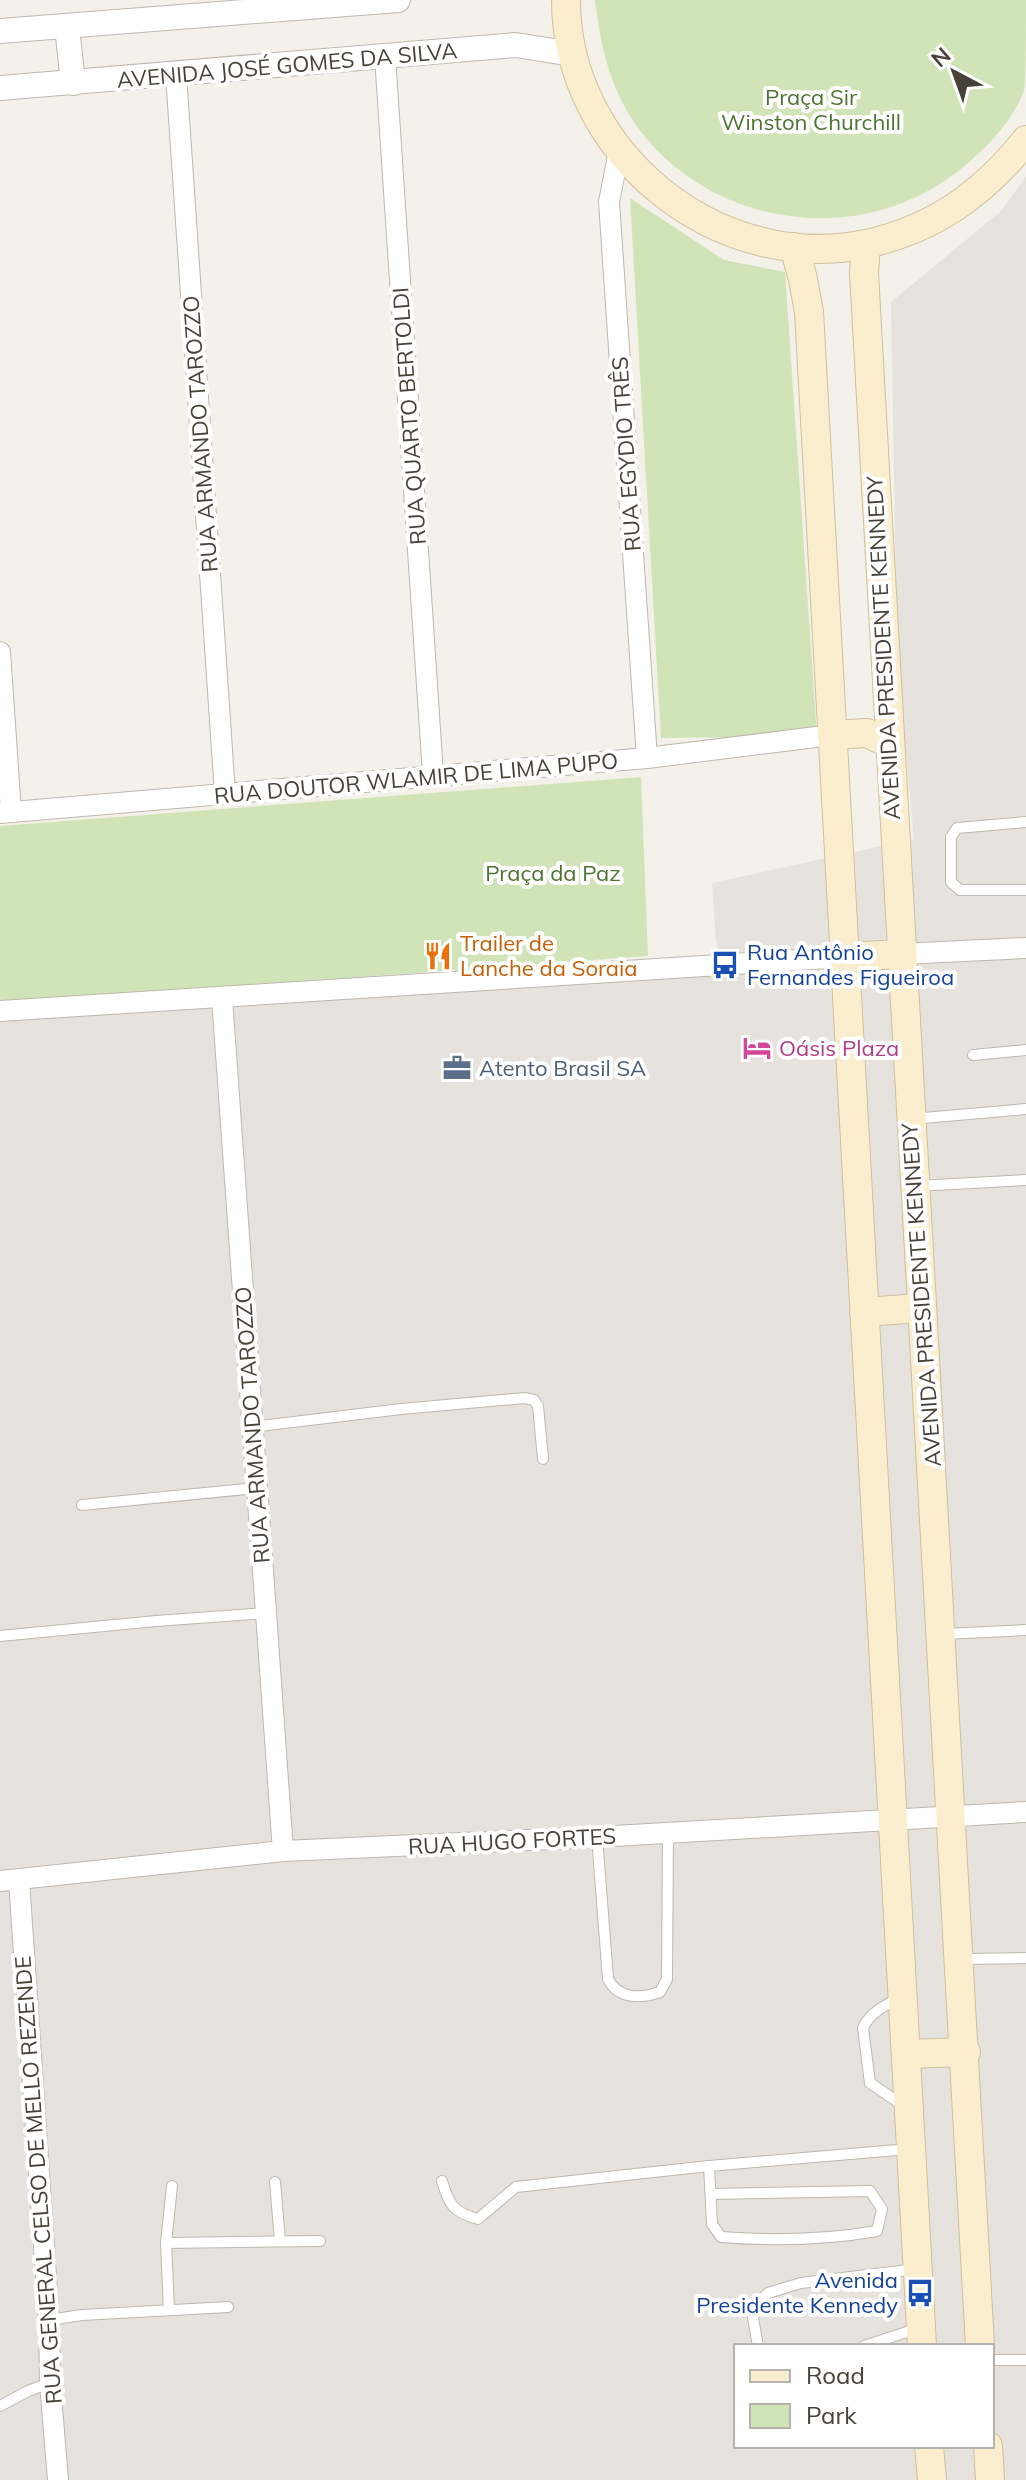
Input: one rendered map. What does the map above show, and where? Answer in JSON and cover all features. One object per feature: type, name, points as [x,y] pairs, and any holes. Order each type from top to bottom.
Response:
[{"type":"main road","points":[[566,0],[572,54],[583,89],[619,151],[655,188],[697,217],[743,237],[794,247],[830,248],[866,244],[915,229],[961,205],[1001,171],[1026,140]]},
{"type":"main road","name":"AVENIDA PRESIDENTE KENNEDY","points":[[866,244],[864,273],[888,743],[942,1634],[950,1816],[961,1959],[980,2344]]},
{"type":"main road","points":[[794,247],[809,312],[922,2337]]},
{"type":"main road","points":[[832,735],[867,733],[888,743]]},
{"type":"main road","points":[[844,957],[900,954]]},
{"type":"main road","points":[[864,1312],[921,1308]]},
{"type":"main road","points":[[907,2054],[966,2052]]},
{"type":"main road","points":[[929,2448],[932,2480]]},
{"type":"main road","points":[[988,2448],[990,2480]]},
{"type":"street","points":[[0,31],[67,27],[194,8],[398,0]]},
{"type":"street","points":[[67,27],[73,83]]},
{"type":"street","name":"AVENIDA JOSÉ GOMES DA SILVA","points":[[0,88],[516,45],[572,54]]},
{"type":"street","name":"RUA QUARTO BERTOLDI","points":[[385,56],[433,775]]},
{"type":"street","name":"RUA ARMANDO TAROZZO","points":[[176,74],[225,794]]},
{"type":"street","name":"RUA EGYDIO TRÊS","points":[[619,151],[609,202],[647,758]]},
{"type":"street","points":[[0,652],[6,812]]},
{"type":"street","name":"RUA DOUTOR WLAMIR DE LIMA PUPO","points":[[6,812],[647,758],[832,735]]},
{"type":"street","points":[[900,954],[1026,948]]},
{"type":"street","points":[[0,1011],[844,957]]},
{"type":"street","name":"RUA ARMANDO TAROZZO","points":[[222,998],[283,1851]]},
{"type":"street","name":"RUA HUGO FORTES","points":[[9,1881],[283,1851],[597,1837],[1026,1812]]},
{"type":"street","name":"RUA GENERAL CELSO DE MELLO REZENDE","points":[[9,1881],[49,2320],[50,2383],[58,2480]]},
{"type":"lane","points":[[1026,822],[957,828],[951,837],[951,882],[960,890],[1026,890]]},
{"type":"lane","points":[[973,1055],[1026,1050]]},
{"type":"lane","points":[[910,1119],[1026,1109]]},
{"type":"lane","points":[[914,1186],[1026,1180]]},
{"type":"lane","points":[[252,1427],[524,1398],[534,1400],[538,1406],[543,1459]]},
{"type":"lane","points":[[82,1505],[257,1488]]},
{"type":"lane","points":[[0,1636],[266,1613]]},
{"type":"lane","points":[[942,1634],[1026,1630]]},
{"type":"lane","points":[[597,1837],[608,1979],[613,1990],[627,1995],[650,1995],[660,1992],[667,1979],[668,1833]]},
{"type":"lane","points":[[961,1959],[1026,1958]]},
{"type":"lane","points":[[903,1996],[866,2019],[863,2028],[870,2083],[909,2109]]},
{"type":"lane","points":[[442,2181],[448,2201],[460,2214],[478,2219],[516,2187],[709,2166],[911,2149]]},
{"type":"lane","points":[[709,2166],[712,2224],[721,2237],[766,2240],[848,2236],[877,2231],[882,2209],[870,2191],[711,2194]]},
{"type":"lane","points":[[275,2182],[280,2241]]},
{"type":"lane","points":[[169,2310],[166,2243],[172,2186]]},
{"type":"lane","points":[[166,2243],[320,2241]]},
{"type":"lane","points":[[758,2344],[753,2318],[758,2303],[768,2293],[801,2283],[918,2269]]},
{"type":"lane","points":[[49,2320],[82,2315],[228,2307]]},
{"type":"lane","points":[[877,2344],[922,2337]]},
{"type":"lane","points":[[994,2360],[1026,2360]]},
{"type":"lane","points":[[0,2406],[50,2383]]},
{"type":"shaded area","points":[[1026,176],[1026,2480],[0,2480],[0,1013],[724,965],[716,941],[712,883],[914,839],[897,655],[891,302],[1001,211]]},
{"type":"green space","name":"Praça Sir Winston Churchill","points":[[595,0],[1026,0],[1024,91],[1011,116],[983,149],[950,177],[911,199],[870,213],[826,218],[783,215],[741,204],[701,185],[666,159],[636,125],[619,96],[608,66]]},
{"type":"green space","points":[[630,198],[724,260],[785,272],[817,736],[661,738]]},
{"type":"green space","name":"Praça da Paz","points":[[641,777],[648,956],[0,1003],[0,826]]},
{"type":"place","name":"Trailer de Lanche da Soraia","points":[[438,956]]},
{"type":"place","name":"Rua Antônio Fernandes Figueiroa","points":[[725,965]]},
{"type":"place","name":"Oásis Plaza","points":[[757,1048]]},
{"type":"place","name":"Atento Brasil SA","points":[[457,1068]]},
{"type":"place","name":"Avenida Presidente Kennedy","points":[[920,2293]]}]
